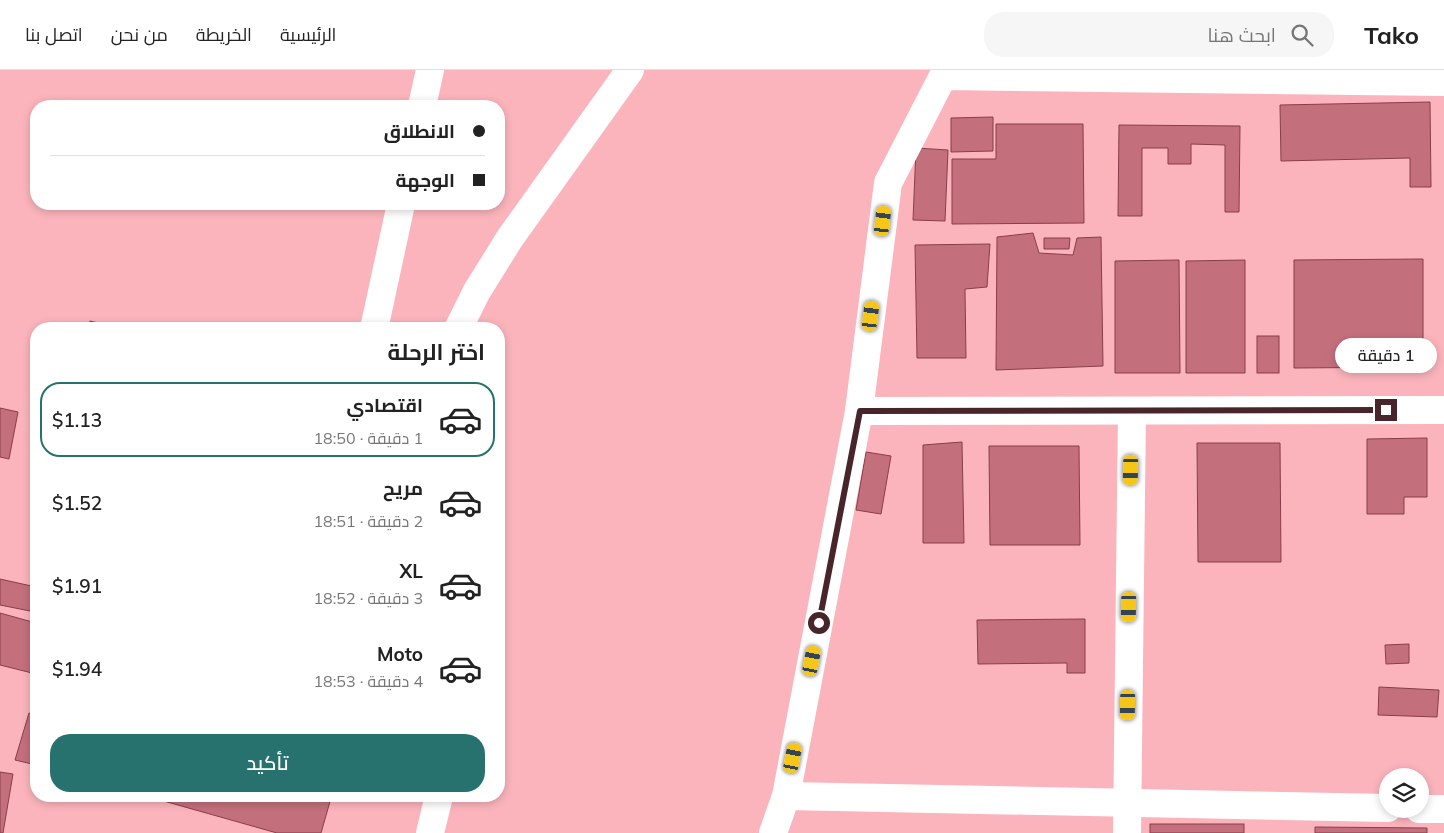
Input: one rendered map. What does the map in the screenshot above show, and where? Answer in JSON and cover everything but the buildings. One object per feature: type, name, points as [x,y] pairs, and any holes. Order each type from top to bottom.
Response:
[{"type":"street","points":[[423,100],[430,70]]},
{"type":"street","points":[[462,322],[477,291],[510,238],[630,70]]},
{"type":"street","points":[[773,833],[786,796],[860,411],[888,183],[943,76],[1444,82]]},
{"type":"street","points":[[376,322],[400,210]]},
{"type":"street","points":[[860,411],[1444,410]]},
{"type":"street","points":[[1127,833],[1132,411]]},
{"type":"street","points":[[786,796],[1379,808]]},
{"type":"street","points":[[430,833],[438,802]]},
{"type":"street","points":[[1429,809],[1444,809]]},
{"type":"route","points":[[819,623],[860,411],[1386,410]]}]
